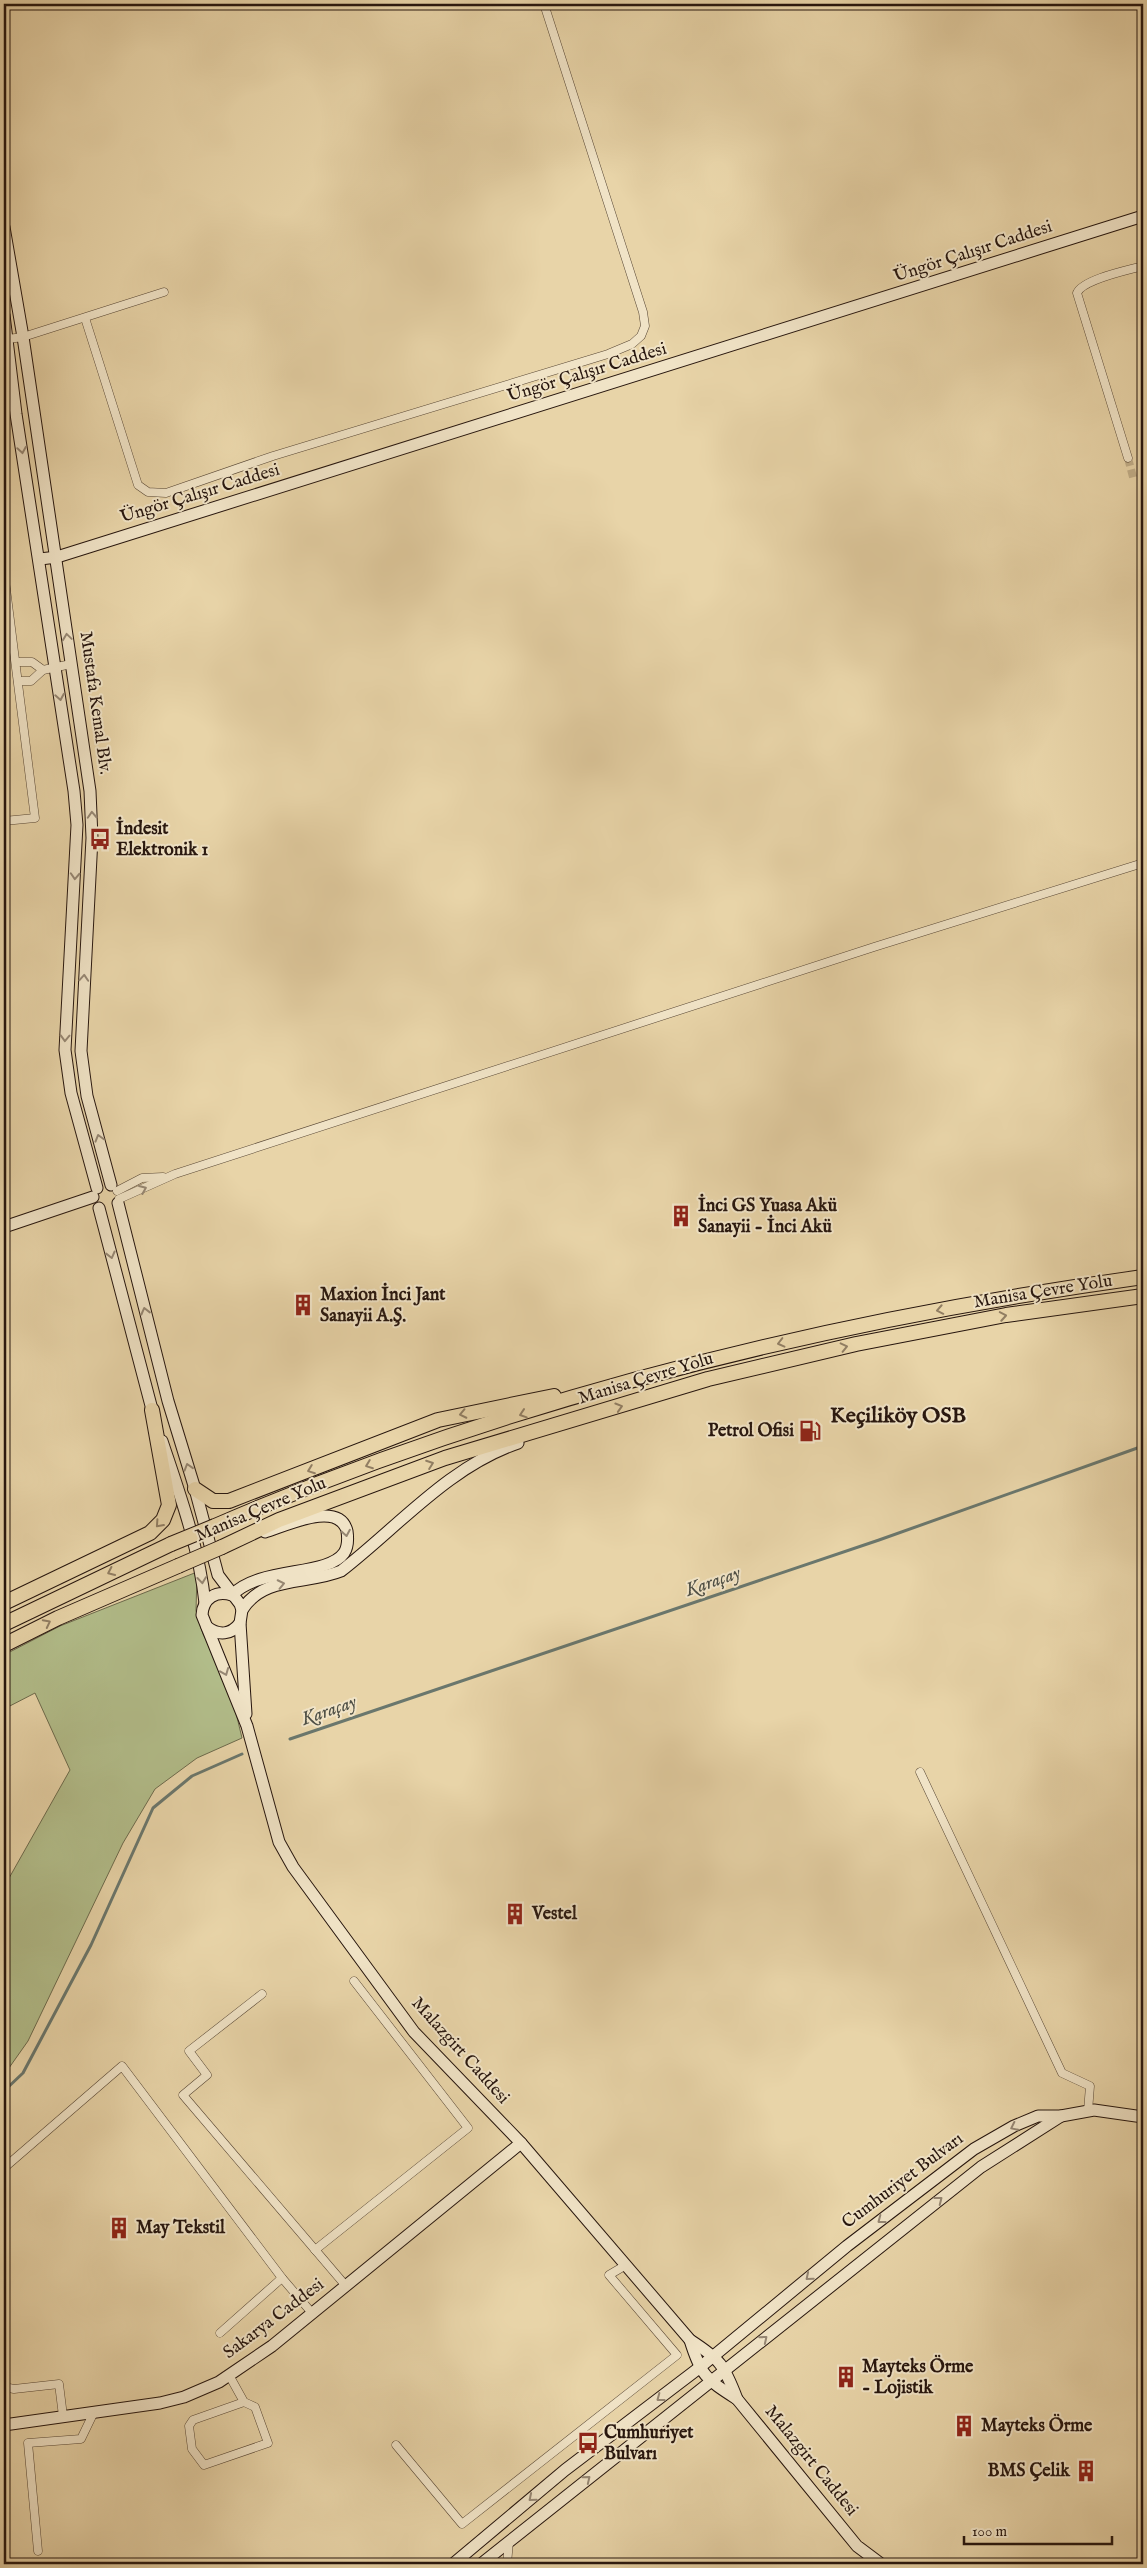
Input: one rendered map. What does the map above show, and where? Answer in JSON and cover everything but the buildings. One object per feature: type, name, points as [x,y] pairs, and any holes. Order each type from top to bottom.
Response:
[{"type":"highway","name":"Manisa Çevre Yolu","points":[[4,1624],[171,1544],[215,1526],[404,1452],[597,1390],[807,1337],[1002,1297],[1143,1277]]},
{"type":"highway","name":"Manisa Çevre Yolu","points":[[4,1645],[58,1618],[279,1520],[445,1458],[597,1414],[708,1379],[856,1344],[1006,1316],[1143,1296]]},
{"type":"highway","points":[[195,1489],[213,1501],[230,1501],[438,1420],[541,1398],[597,1390]]},
{"type":"highway","points":[[4,1603],[150,1533],[164,1520],[169,1505],[152,1410]]},
{"type":"street","points":[[85,318],[138,484],[148,492],[166,493],[273,456],[482,394],[608,354],[632,344],[641,336],[645,326],[643,312],[544,4]]},
{"type":"street","name":"Üngör Çalışır Caddesi","points":[[40,559],[57,557],[1143,216]]},
{"type":"street","name":"Mustafa Kemal Blv.","points":[[4,227],[57,557],[92,817],[81,1051],[87,1096],[116,1194],[168,1401],[195,1489],[218,1575],[232,1595]]},
{"type":"street","points":[[1128,458],[1077,293],[1079,288],[1088,283],[1143,266]]},
{"type":"street","points":[[8,339],[23,337],[164,292]]},
{"type":"street","name":"Mustafa Kemal Blv.","points":[[4,315],[16,414],[40,559],[49,668],[74,791],[77,825],[65,1050],[71,1093],[96,1199],[152,1410],[187,1516],[201,1572],[204,1603]]},
{"type":"street","points":[[4,573],[35,818],[4,821]]},
{"type":"street","points":[[16,662],[32,662],[49,668]]},
{"type":"street","points":[[18,681],[31,680],[49,668],[71,664]]},
{"type":"street","points":[[96,1199],[103,1184],[116,1194],[146,1188],[165,1178],[874,947],[1143,863]]},
{"type":"street","points":[[4,1227],[96,1199],[112,1208],[116,1194]]},
{"type":"street","points":[[247,1726],[240,1623],[242,1610],[248,1601],[260,1591],[276,1584],[327,1577],[342,1571],[450,1479],[480,1459],[505,1447],[597,1414]]},
{"type":"street","points":[[232,1595],[243,1586],[268,1576],[325,1565],[338,1560],[345,1552],[348,1540],[342,1520],[331,1515],[317,1516],[242,1538]]},
{"type":"street","points":[[242,1610],[240,1604],[232,1595],[220,1593],[208,1598],[204,1603],[202,1615],[247,1726]]},
{"type":"street","points":[[207,1627],[218,1633],[225,1633],[231,1632],[240,1623]]},
{"type":"street","name":"Malazgirt Caddesi","points":[[247,1726],[278,1842],[293,1867],[414,2032],[521,2143],[690,2340]]},
{"type":"street","points":[[920,1772],[1062,2073],[1090,2086],[1088,2111]]},
{"type":"street","points":[[316,2250],[468,2128],[354,1982]]},
{"type":"street","points":[[262,1994],[189,2051],[207,2075],[183,2095],[346,2286]]},
{"type":"street","points":[[4,2168],[122,2066],[282,2278],[312,2313]]},
{"type":"street","name":"Cumhuriyet Bulvarı","points":[[452,2564],[565,2470],[699,2368],[847,2246],[974,2149],[1014,2126],[1038,2116],[1061,2116],[1088,2111],[1110,2111],[1143,2118]]},
{"type":"street","name":"Cumhuriyet Bulvarı","points":[[481,2564],[981,2167],[1061,2116]]},
{"type":"street","name":"Sakarya Caddesi","points":[[4,2424],[160,2403],[184,2397],[229,2375],[272,2346],[521,2143]]},
{"type":"street","points":[[847,2246],[860,2262]]},
{"type":"street","points":[[396,2445],[462,2524],[677,2355],[609,2275],[626,2265]]},
{"type":"street","points":[[220,2333],[282,2278]]},
{"type":"street","points":[[690,2340],[714,2356],[726,2370],[737,2399]]},
{"type":"street","points":[[690,2340],[699,2368],[710,2381],[737,2399]]},
{"type":"street","points":[[229,2375],[244,2402],[255,2407],[268,2443],[204,2465],[192,2449],[188,2426],[193,2420],[244,2402]]},
{"type":"street","points":[[4,2387],[14,2389],[59,2384],[63,2416]]},
{"type":"street","name":"Malazgirt Caddesi","points":[[737,2399],[857,2546]]},
{"type":"street","points":[[38,2551],[28,2443],[82,2439],[94,2412]]},
{"type":"street","points":[[507,2564],[508,2541]]},
{"type":"street","points":[[857,2546],[865,2564]]},
{"type":"street","points":[[857,2546],[881,2564]]},
{"type":"green space","points":[[197,1572],[196,1611],[203,1634],[229,1684],[242,1738],[197,1758],[155,1789],[123,1843],[28,2041],[4,2075],[4,1887],[70,1770],[35,1693],[4,1709],[4,1655],[60,1626]]},
{"type":"waterway","name":"Karaçay","points":[[290,1739],[879,1540],[1143,1446]]},
{"type":"waterway","name":"Karaçay","points":[[4,2091],[23,2073],[91,1945],[153,1808],[192,1776],[242,1754]]},
{"type":"tunnel","points":[[1128,458],[1134,481]]},
{"type":"place","name":"İndesit Elektronik 1","points":[[100,839]]},
{"type":"place","name":"İnci GS Yuasa Akü Sanayii - İnci Akü","points":[[681,1216]]},
{"type":"place","name":"Maxion İnci Jant Sanayii A.Ş.","points":[[303,1305]]},
{"type":"place","name":"Petrol Ofisi","points":[[810,1431]]},
{"type":"place","name":"Vestel","points":[[515,1914]]},
{"type":"place","name":"May Tekstil","points":[[119,2228]]},
{"type":"place","name":"Mayteks Örme - Lojistik","points":[[846,2377]]},
{"type":"place","name":"Mayteks Örme","points":[[964,2426]]},
{"type":"place","name":"Cumhuriyet Bulvarı","points":[[588,2443]]},
{"type":"place","name":"BMS Çelik","points":[[1086,2471]]},
{"type":"district","name":"Keçiliköy OSB","points":[[898,1416]]}]
